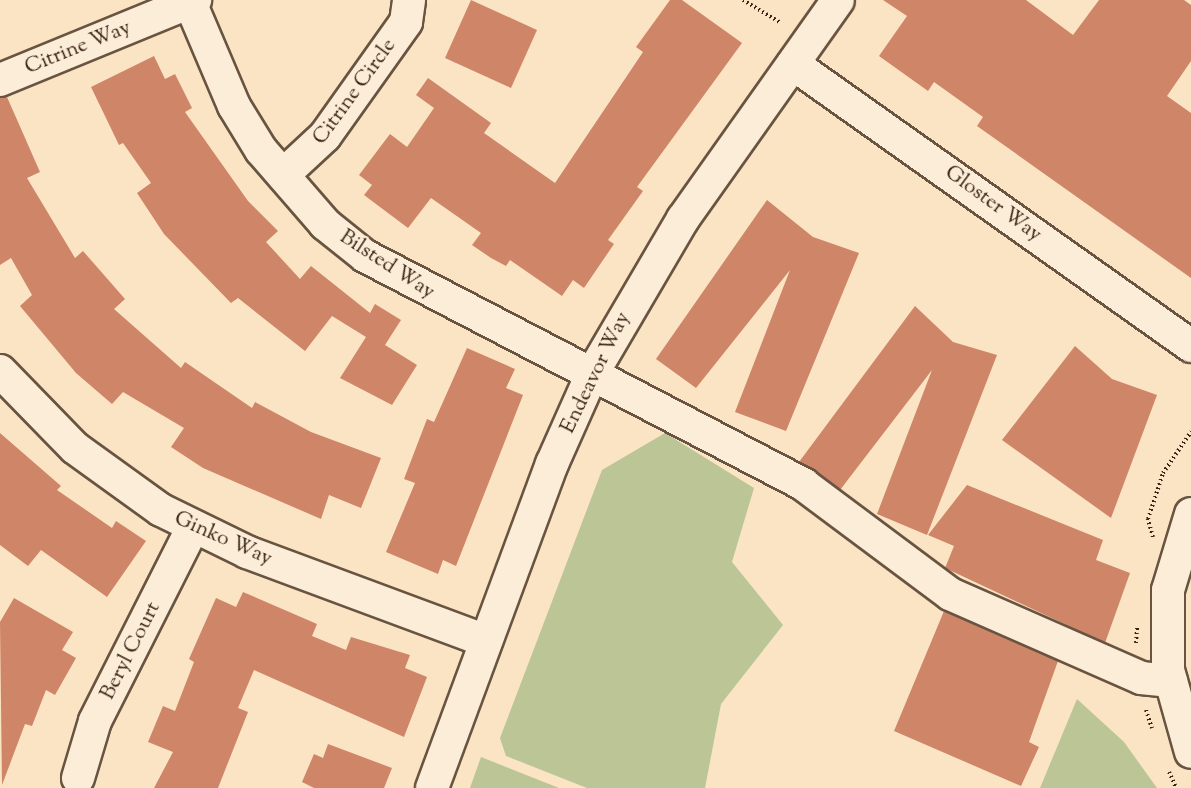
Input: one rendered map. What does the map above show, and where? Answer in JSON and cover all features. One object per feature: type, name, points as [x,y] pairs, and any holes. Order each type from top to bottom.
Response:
[{"type":"street","name":"Citrine Circle","points":[[284,175],[325,136],[406,22],[409,0]]},
{"type":"street","name":"Endeavor Way","points":[[432,788],[486,641],[592,374],[683,219],[838,0]]},
{"type":"street","name":"Bilsted Way","points":[[191,1],[234,106],[284,175],[325,224],[365,256],[804,485],[951,594],[1142,678],[1171,681]]},
{"type":"street","name":"Citrine Way","points":[[0,80],[191,1]]},
{"type":"street","name":"Gloster Way","points":[[793,64],[1191,346]]},
{"type":"street","name":"Ginko Way","points":[[0,371],[75,448],[116,481],[193,527],[486,641]]},
{"type":"street","points":[[1190,748],[1171,681],[1168,590],[1191,514]]},
{"type":"street","name":"Beryl Court","points":[[78,777],[95,721],[193,527]]},
{"type":"path","points":[[743,0],[781,23]]},
{"type":"green space","points":[[665,433],[754,488],[732,562],[783,625],[721,704],[705,788],[587,788],[506,756],[500,738],[602,470]]},
{"type":"green space","points":[[1077,699],[1124,742],[1157,788],[1040,788]]},
{"type":"green space","points":[[481,757],[559,788],[470,788]]},
{"type":"building","points":[[471,0],[537,30],[511,88],[445,58]]},
{"type":"building","points":[[670,0],[682,0],[742,43],[637,187],[643,191],[608,240],[614,244],[584,288],[573,280],[562,296],[510,260],[506,266],[491,258],[472,245],[481,233],[431,198],[408,228],[364,195],[372,185],[359,175],[390,134],[407,147],[434,108],[416,95],[428,78],[491,123],[484,133],[555,183],[643,52],[636,47]]},
{"type":"building","points":[[883,0],[1026,0],[1073,35],[1099,0],[1184,0],[1191,5],[1191,61],[1167,96],[1191,113],[1191,278],[977,126],[983,117],[934,82],[928,91],[879,56],[907,16]]},
{"type":"building","points":[[154,56],[165,79],[175,74],[192,108],[185,112],[248,201],[278,231],[266,242],[300,279],[311,266],[370,313],[375,304],[401,320],[385,345],[417,365],[392,405],[340,378],[366,337],[332,316],[305,351],[238,298],[231,303],[164,234],[137,193],[151,183],[123,143],[119,145],[91,87]]},
{"type":"building","points":[[7,97],[40,172],[27,178],[75,258],[83,251],[125,299],[114,309],[181,368],[185,362],[252,408],[255,402],[311,432],[381,458],[361,508],[329,495],[321,519],[203,468],[171,447],[184,428],[123,392],[112,404],[76,373],[20,306],[32,295],[11,258],[0,265],[0,98]]},
{"type":"building","points":[[767,200],[813,237],[859,253],[786,431],[735,412],[790,270],[696,388],[656,359]]},
{"type":"building","points":[[915,306],[953,342],[997,355],[927,535],[877,514],[932,370],[840,490],[799,462]]},
{"type":"building","points":[[1075,346],[1112,379],[1157,395],[1111,518],[1002,440]]},
{"type":"building","points":[[467,348],[515,369],[506,388],[523,395],[456,566],[443,560],[438,574],[386,552],[415,483],[404,479],[427,419],[434,422]]},
{"type":"building","points":[[0,433],[61,486],[57,490],[112,528],[116,521],[146,541],[107,597],[41,550],[28,566],[0,545]]},
{"type":"building","points":[[967,485],[1103,540],[1096,560],[1130,573],[1105,643],[945,568],[954,546],[928,535]]},
{"type":"building","points":[[243,592],[317,624],[312,636],[346,650],[351,637],[410,655],[405,668],[427,677],[404,737],[254,670],[238,708],[248,712],[218,788],[154,788],[173,752],[148,742],[163,706],[175,711],[194,662],[189,659],[216,598],[236,607]]},
{"type":"building","points":[[14,598],[73,632],[62,650],[76,658],[55,695],[46,690],[32,726],[25,724],[2,785],[0,622]]},
{"type":"building","points":[[944,611],[1058,661],[1029,742],[1039,747],[1021,786],[894,731]]},
{"type":"building","points":[[328,744],[392,768],[384,788],[314,788],[302,782],[314,754],[323,758]]}]
